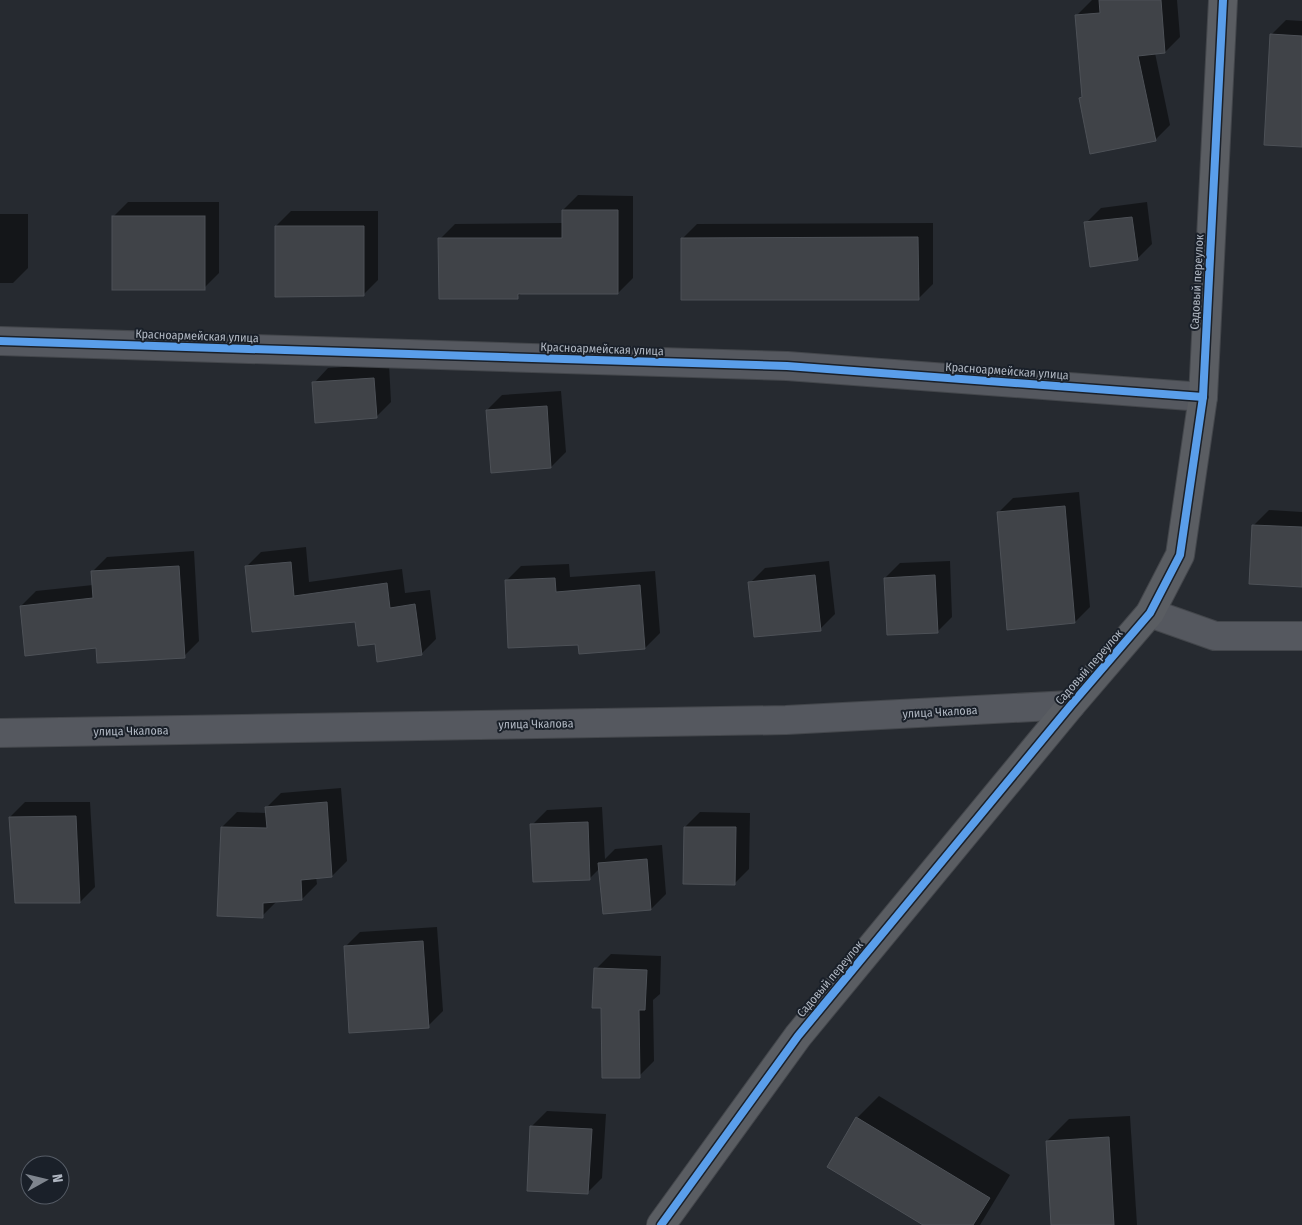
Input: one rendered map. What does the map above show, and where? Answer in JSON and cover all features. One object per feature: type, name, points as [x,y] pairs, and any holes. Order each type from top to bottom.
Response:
[{"type":"street","name":"Садовый переулок","points":[[660,1225],[798,1036],[1071,705],[1150,614],[1180,555],[1202,397],[1224,0]]},
{"type":"street","name":"Красноармейская улица","points":[[0,341],[787,366],[1202,397]]},
{"type":"street","points":[[1150,614],[1215,636],[1302,636]]},
{"type":"street","name":"улица Чкалова","points":[[0,733],[786,720],[1071,705]]},
{"type":"building","points":[[1099,0],[1161,0],[1165,53],[1138,56],[1156,141],[1090,154],[1079,98],[1082,97],[1075,15],[1100,13]]},
{"type":"building","points":[[1270,34],[1302,36],[1302,147],[1264,145]]},
{"type":"building","points":[[562,210],[618,210],[618,294],[518,294],[518,299],[439,299],[438,238],[562,238]]},
{"type":"building","points":[[112,216],[205,216],[205,290],[112,290]]},
{"type":"building","points":[[1132,217],[1138,260],[1090,267],[1084,222]]},
{"type":"building","points":[[275,226],[364,226],[364,296],[275,297]]},
{"type":"building","points":[[918,237],[919,300],[681,300],[681,238]]},
{"type":"building","points":[[374,378],[377,418],[315,423],[312,382]]},
{"type":"building","points":[[547,406],[551,468],[491,473],[486,410]]},
{"type":"building","points":[[1065,506],[1075,623],[1007,630],[997,512]]},
{"type":"building","points":[[1252,525],[1302,527],[1302,587],[1249,584]]},
{"type":"building","points":[[291,562],[294,596],[387,583],[390,608],[415,604],[422,655],[377,662],[375,644],[358,646],[355,622],[252,632],[245,566]]},
{"type":"building","points":[[179,566],[185,658],[97,663],[96,648],[25,656],[20,606],[93,598],[91,571]]},
{"type":"building","points":[[815,575],[821,631],[754,637],[748,582]]},
{"type":"building","points":[[935,575],[938,633],[887,635],[884,578]]},
{"type":"building","points":[[555,578],[556,592],[640,585],[645,649],[579,654],[578,645],[508,648],[505,580]]},
{"type":"building","points":[[327,802],[332,877],[301,880],[302,900],[263,903],[263,918],[217,916],[221,827],[267,828],[265,807]]},
{"type":"building","points":[[76,816],[80,903],[15,903],[9,817]]},
{"type":"building","points":[[588,822],[590,880],[533,882],[530,824]]},
{"type":"building","points":[[684,827],[736,827],[735,885],[683,884]]},
{"type":"building","points":[[647,859],[651,910],[603,914],[598,863]]},
{"type":"building","points":[[423,941],[429,1028],[349,1033],[344,946]]},
{"type":"building","points":[[594,968],[647,970],[645,1010],[639,1010],[640,1078],[602,1078],[601,1008],[592,1008]]},
{"type":"building","points":[[856,1117],[990,1198],[973,1225],[923,1225],[827,1167]]},
{"type":"building","points":[[530,1126],[592,1129],[588,1194],[527,1191]]},
{"type":"building","points":[[1109,1137],[1114,1225],[1051,1225],[1046,1141]]},
{"type":"cycle path","points":[[661,1225],[798,1036],[1071,705],[1150,613],[1180,555],[1203,397],[1223,0]]},
{"type":"cycle path","points":[[0,341],[787,366],[1203,397]]}]
